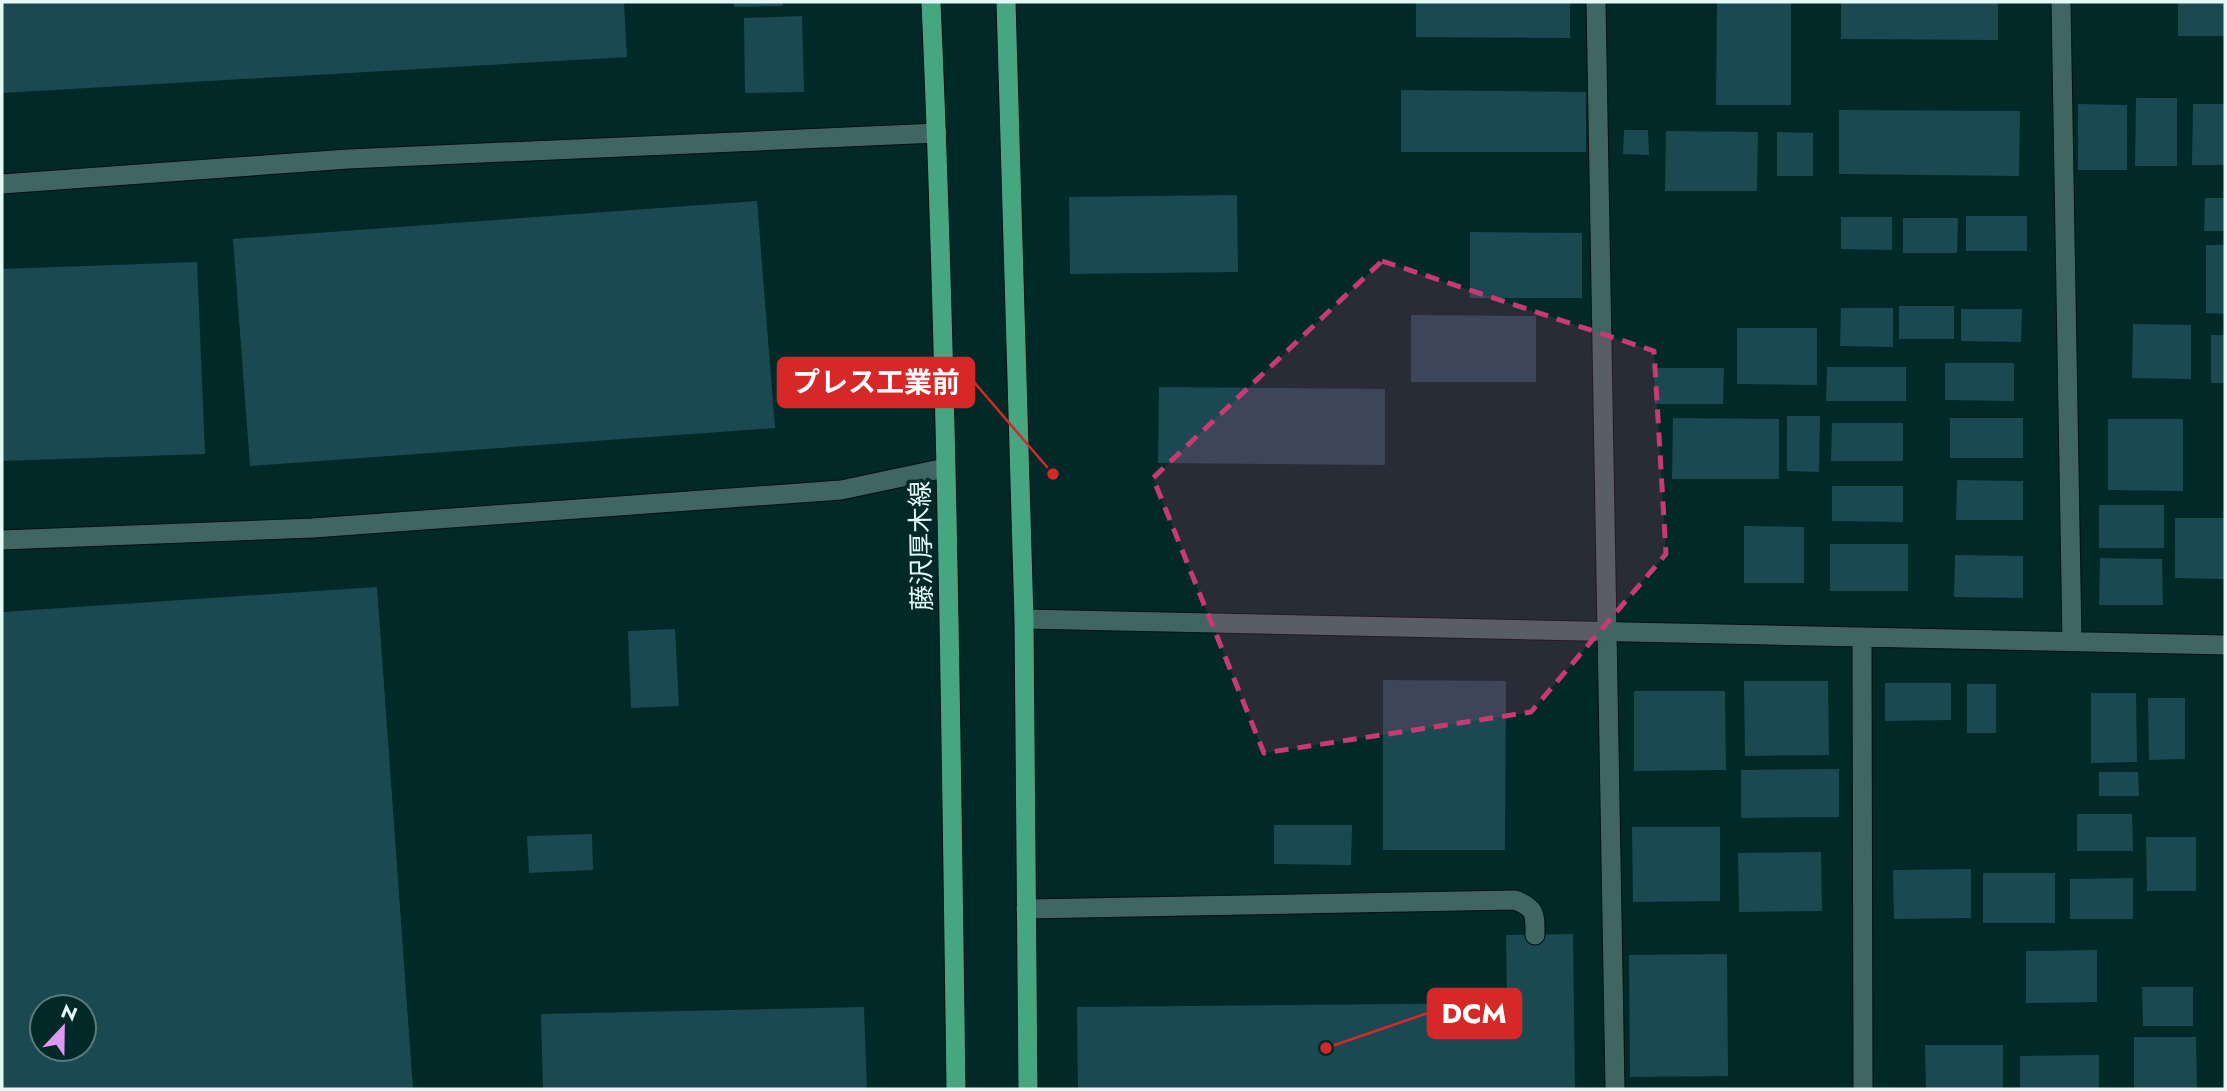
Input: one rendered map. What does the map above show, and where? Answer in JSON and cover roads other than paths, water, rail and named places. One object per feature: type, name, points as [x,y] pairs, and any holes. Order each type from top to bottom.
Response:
[{"type":"main road","name":"藤沢厚木線","points":[[931,2],[945,468],[956,1089]]},
{"type":"main road","points":[[1006,2],[1024,619],[1028,1089]]},
{"type":"street","points":[[1596,2],[1615,1089]]},
{"type":"street","points":[[2061,2],[2072,642]]},
{"type":"street","points":[[2,184],[348,159],[937,133]]},
{"type":"street","points":[[2,540],[313,528],[841,490],[945,468]]},
{"type":"street","points":[[1024,619],[2225,645]]},
{"type":"street","points":[[1862,637],[1863,1089]]},
{"type":"street","points":[[1026,909],[1515,900],[1528,905],[1535,914],[1535,935]]},
{"type":"place","name":"プレス工業前","points":[[1053,474]]},
{"type":"place","name":"DCM","points":[[1326,1048]]}]
